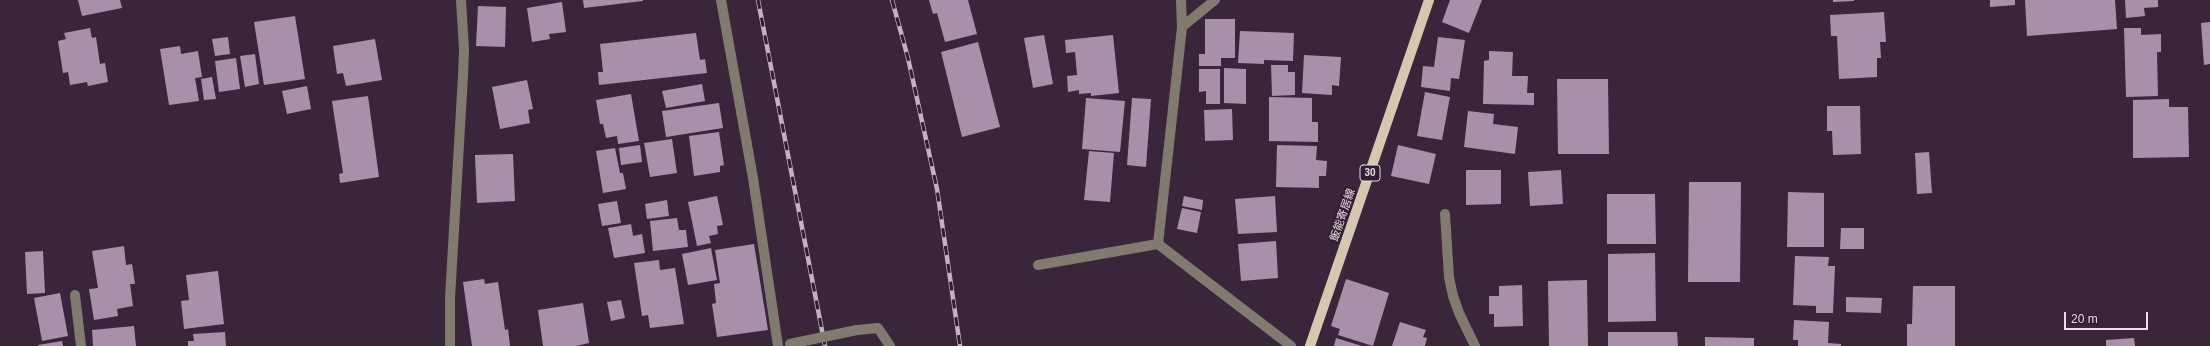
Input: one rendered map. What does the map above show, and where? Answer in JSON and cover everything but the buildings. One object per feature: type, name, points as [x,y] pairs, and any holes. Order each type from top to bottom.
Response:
[{"type":"main road","name":"飯能寄居線","points":[[1310,346],[1429,0]]},
{"type":"street","points":[[450,346],[450,298],[464,49],[461,0]]},
{"type":"street","points":[[721,0],[782,345],[857,330],[878,328],[890,346]]},
{"type":"street","points":[[1158,244],[1182,27],[1181,0]]},
{"type":"street","points":[[1182,27],[1215,0]]},
{"type":"street","points":[[1444,214],[1449,277],[1453,296],[1475,346]]},
{"type":"street","points":[[1038,265],[1158,244],[1291,346]]},
{"type":"street","points":[[75,295],[81,346]]},
{"type":"railway","points":[[758,0],[825,346]]},
{"type":"railway","points":[[892,0],[908,58],[937,189],[960,346]]}]
